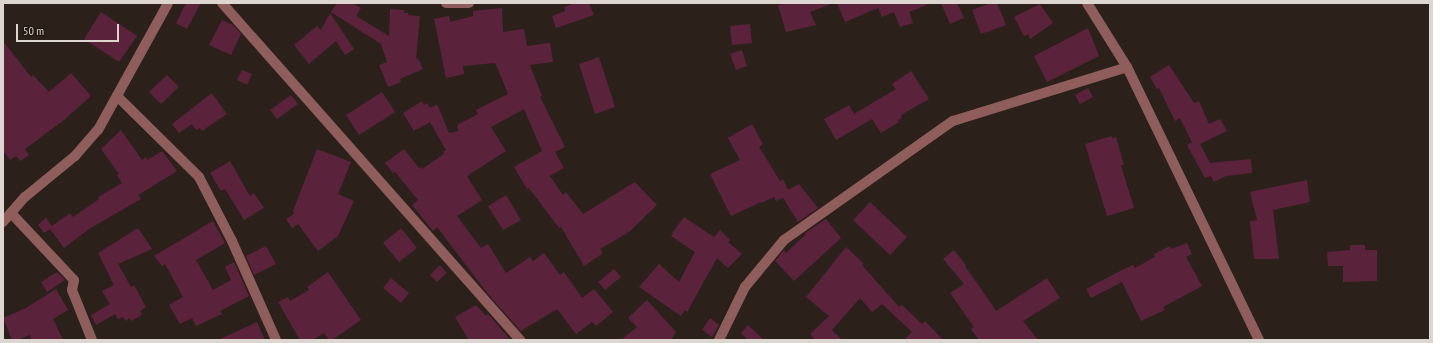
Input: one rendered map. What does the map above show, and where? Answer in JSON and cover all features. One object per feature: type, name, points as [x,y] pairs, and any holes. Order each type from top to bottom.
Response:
[{"type":"street","points":[[3,222],[25,197],[75,156],[98,130],[168,3]]},
{"type":"street","points":[[222,3],[367,165],[520,340]]},
{"type":"street","points":[[446,3],[469,3]]},
{"type":"street","points":[[1087,3],[1127,67],[1259,340]]},
{"type":"street","points":[[719,340],[745,287],[784,240],[953,121],[1127,67]]},
{"type":"street","points":[[117,96],[199,177],[232,241],[276,340]]},
{"type":"street","points":[[11,214],[74,280],[72,290],[92,340]]},
{"type":"building","points":[[186,3],[201,3],[187,29],[176,23]]},
{"type":"building","points":[[337,3],[352,3],[361,8],[356,16],[389,36],[390,9],[404,10],[404,13],[408,13],[408,15],[420,16],[416,59],[418,58],[423,69],[400,79],[401,82],[388,87],[379,65],[387,62],[381,44],[331,12]]},
{"type":"building","points":[[575,3],[589,3],[594,15],[556,28],[552,16],[565,11],[564,7]]},
{"type":"building","points":[[787,3],[831,4],[810,12],[816,25],[786,32],[778,5]]},
{"type":"building","points":[[837,3],[931,3],[909,12],[913,23],[900,27],[894,12],[882,17],[878,8],[845,22]]},
{"type":"building","points":[[941,3],[957,3],[964,18],[950,24]]},
{"type":"building","points":[[991,3],[997,3],[1006,25],[981,34],[972,10]]},
{"type":"building","points":[[1040,4],[1053,23],[1030,39],[1028,34],[1024,36],[1014,17]]},
{"type":"building","points":[[502,8],[503,32],[524,29],[527,46],[550,43],[553,62],[530,65],[542,96],[540,97],[565,147],[555,152],[564,168],[550,176],[563,195],[566,192],[583,214],[635,182],[657,205],[629,232],[600,249],[603,253],[584,266],[561,227],[559,228],[529,188],[527,189],[514,167],[542,151],[524,109],[491,127],[506,151],[467,176],[482,200],[457,216],[481,248],[488,244],[506,273],[530,257],[533,261],[544,253],[560,275],[564,272],[582,298],[594,289],[613,312],[596,326],[592,322],[576,334],[557,309],[521,331],[488,294],[437,227],[433,231],[412,205],[418,200],[395,172],[393,173],[385,163],[404,149],[419,168],[420,167],[422,169],[444,154],[443,152],[446,150],[430,122],[414,131],[403,113],[422,101],[424,105],[427,103],[430,108],[437,104],[449,133],[458,131],[457,125],[478,114],[476,110],[508,94],[495,63],[463,66],[464,74],[446,78],[434,19],[449,16],[450,22],[473,16],[473,11]]},
{"type":"building","points":[[101,12],[137,36],[119,62],[84,39]]},
{"type":"building","points":[[330,13],[354,49],[345,55],[336,41],[309,64],[294,45],[317,26],[321,30]]},
{"type":"building","points":[[222,20],[233,25],[241,34],[231,55],[209,45]]},
{"type":"building","points":[[750,24],[752,43],[732,45],[730,26]]},
{"type":"building","points":[[1088,28],[1099,56],[1047,82],[1034,56]]},
{"type":"building","points":[[3,41],[31,77],[33,75],[49,92],[71,73],[91,96],[64,120],[25,149],[29,155],[20,161],[16,156],[10,160],[3,151]]},
{"type":"building","points":[[742,50],[747,66],[736,70],[730,54]]},
{"type":"building","points":[[599,57],[615,107],[595,114],[579,64]]},
{"type":"building","points":[[1169,65],[1194,103],[1199,101],[1209,124],[1220,119],[1227,131],[1200,144],[1210,163],[1251,159],[1252,173],[1226,176],[1214,182],[1211,176],[1205,178],[1187,145],[1192,142],[1180,118],[1175,121],[1159,88],[1157,89],[1150,77]]},
{"type":"building","points":[[242,70],[252,74],[247,85],[237,80]]},
{"type":"building","points":[[911,71],[929,99],[901,115],[902,118],[898,120],[899,122],[881,133],[872,119],[836,140],[824,119],[849,105],[854,114],[896,89],[892,84]]},
{"type":"building","points":[[167,75],[179,87],[161,104],[149,92]]},
{"type":"building","points":[[1088,88],[1093,97],[1080,104],[1075,95]]},
{"type":"building","points":[[382,92],[395,112],[359,135],[346,115]]},
{"type":"building","points":[[212,93],[227,114],[202,131],[200,128],[196,130],[192,124],[179,133],[172,124]]},
{"type":"building","points":[[291,95],[298,104],[277,119],[270,110]]},
{"type":"building","points":[[752,124],[763,144],[759,147],[780,181],[783,179],[788,190],[799,184],[818,208],[798,222],[783,198],[776,201],[774,197],[731,216],[710,174],[740,160],[728,138]]},
{"type":"building","points":[[121,130],[142,160],[146,157],[147,160],[162,151],[177,171],[138,195],[141,199],[89,229],[64,248],[50,229],[44,233],[38,225],[46,218],[52,226],[70,213],[73,217],[99,199],[98,197],[122,183],[117,175],[119,174],[101,149]]},
{"type":"building","points":[[1112,136],[1112,138],[1116,137],[1124,165],[1121,165],[1134,208],[1107,216],[1085,144]]},
{"type":"building","points":[[317,149],[351,162],[338,194],[354,201],[338,236],[318,251],[298,224],[292,228],[286,219],[294,214],[293,211]]},
{"type":"building","points":[[230,161],[250,196],[254,193],[264,208],[244,220],[225,189],[221,191],[210,173]]},
{"type":"building","points":[[1307,180],[1310,202],[1273,210],[1279,259],[1254,259],[1250,221],[1257,220],[1250,192]]},
{"type":"building","points":[[506,195],[521,220],[503,230],[488,206]]},
{"type":"building","points":[[870,202],[907,237],[890,255],[853,220]]},
{"type":"building","points":[[684,217],[714,237],[720,230],[730,240],[728,242],[742,254],[728,268],[717,258],[687,312],[685,310],[681,316],[639,287],[659,264],[679,282],[695,252],[671,236]]},
{"type":"building","points":[[826,219],[841,238],[794,281],[775,261],[784,250],[786,253],[806,234],[805,233]]},
{"type":"building","points":[[213,221],[225,243],[196,260],[213,290],[231,280],[225,267],[234,262],[249,296],[220,311],[222,314],[196,326],[192,318],[180,324],[169,305],[183,297],[165,264],[162,266],[154,256]]},
{"type":"building","points":[[138,228],[152,249],[118,264],[131,287],[134,285],[146,307],[140,311],[142,315],[131,321],[130,318],[126,321],[123,317],[118,319],[115,314],[96,325],[91,315],[110,304],[102,291],[114,285],[98,253]]},
{"type":"building","points":[[401,228],[417,248],[399,262],[383,243]]},
{"type":"building","points":[[1187,243],[1192,254],[1186,257],[1202,286],[1163,307],[1165,310],[1141,321],[1122,282],[1091,298],[1086,289],[1133,265],[1135,268],[1155,257],[1154,254],[1170,246],[1171,249]]},
{"type":"building","points":[[1350,245],[1365,245],[1365,250],[1377,250],[1377,281],[1343,282],[1343,266],[1328,266],[1327,252],[1350,250]]},
{"type":"building","points":[[266,246],[276,264],[254,275],[246,256]]},
{"type":"building","points":[[846,247],[864,264],[862,265],[899,307],[902,305],[922,324],[925,321],[943,340],[904,340],[912,332],[882,304],[872,312],[860,298],[832,330],[842,340],[815,340],[810,334],[829,316],[806,297]]},
{"type":"building","points":[[954,250],[966,265],[965,266],[996,311],[1047,278],[1060,298],[1023,321],[1038,340],[979,340],[971,329],[974,327],[950,293],[964,284],[943,259]]},
{"type":"building","points":[[440,265],[447,273],[437,282],[430,275]]},
{"type":"building","points":[[614,269],[621,277],[605,290],[598,282]]},
{"type":"building","points":[[57,272],[65,280],[47,292],[41,282]]},
{"type":"building","points":[[328,272],[361,320],[332,340],[329,340],[324,333],[312,340],[300,340],[278,302],[288,297],[290,301],[309,290],[307,287]]},
{"type":"building","points":[[391,278],[409,293],[401,303],[383,288]]},
{"type":"building","points":[[56,289],[68,310],[53,319],[63,340],[32,340],[30,335],[17,340],[12,340],[3,318],[24,309]]},
{"type":"building","points":[[647,300],[676,332],[671,340],[621,340],[637,327],[628,318]]},
{"type":"building","points":[[476,305],[486,316],[488,314],[509,338],[506,340],[469,340],[455,317]]},
{"type":"building","points":[[710,318],[719,325],[712,337],[702,330]]},
{"type":"building","points":[[257,322],[265,340],[218,340]]},
{"type":"building","points":[[748,325],[764,340],[748,340],[741,333]]}]
